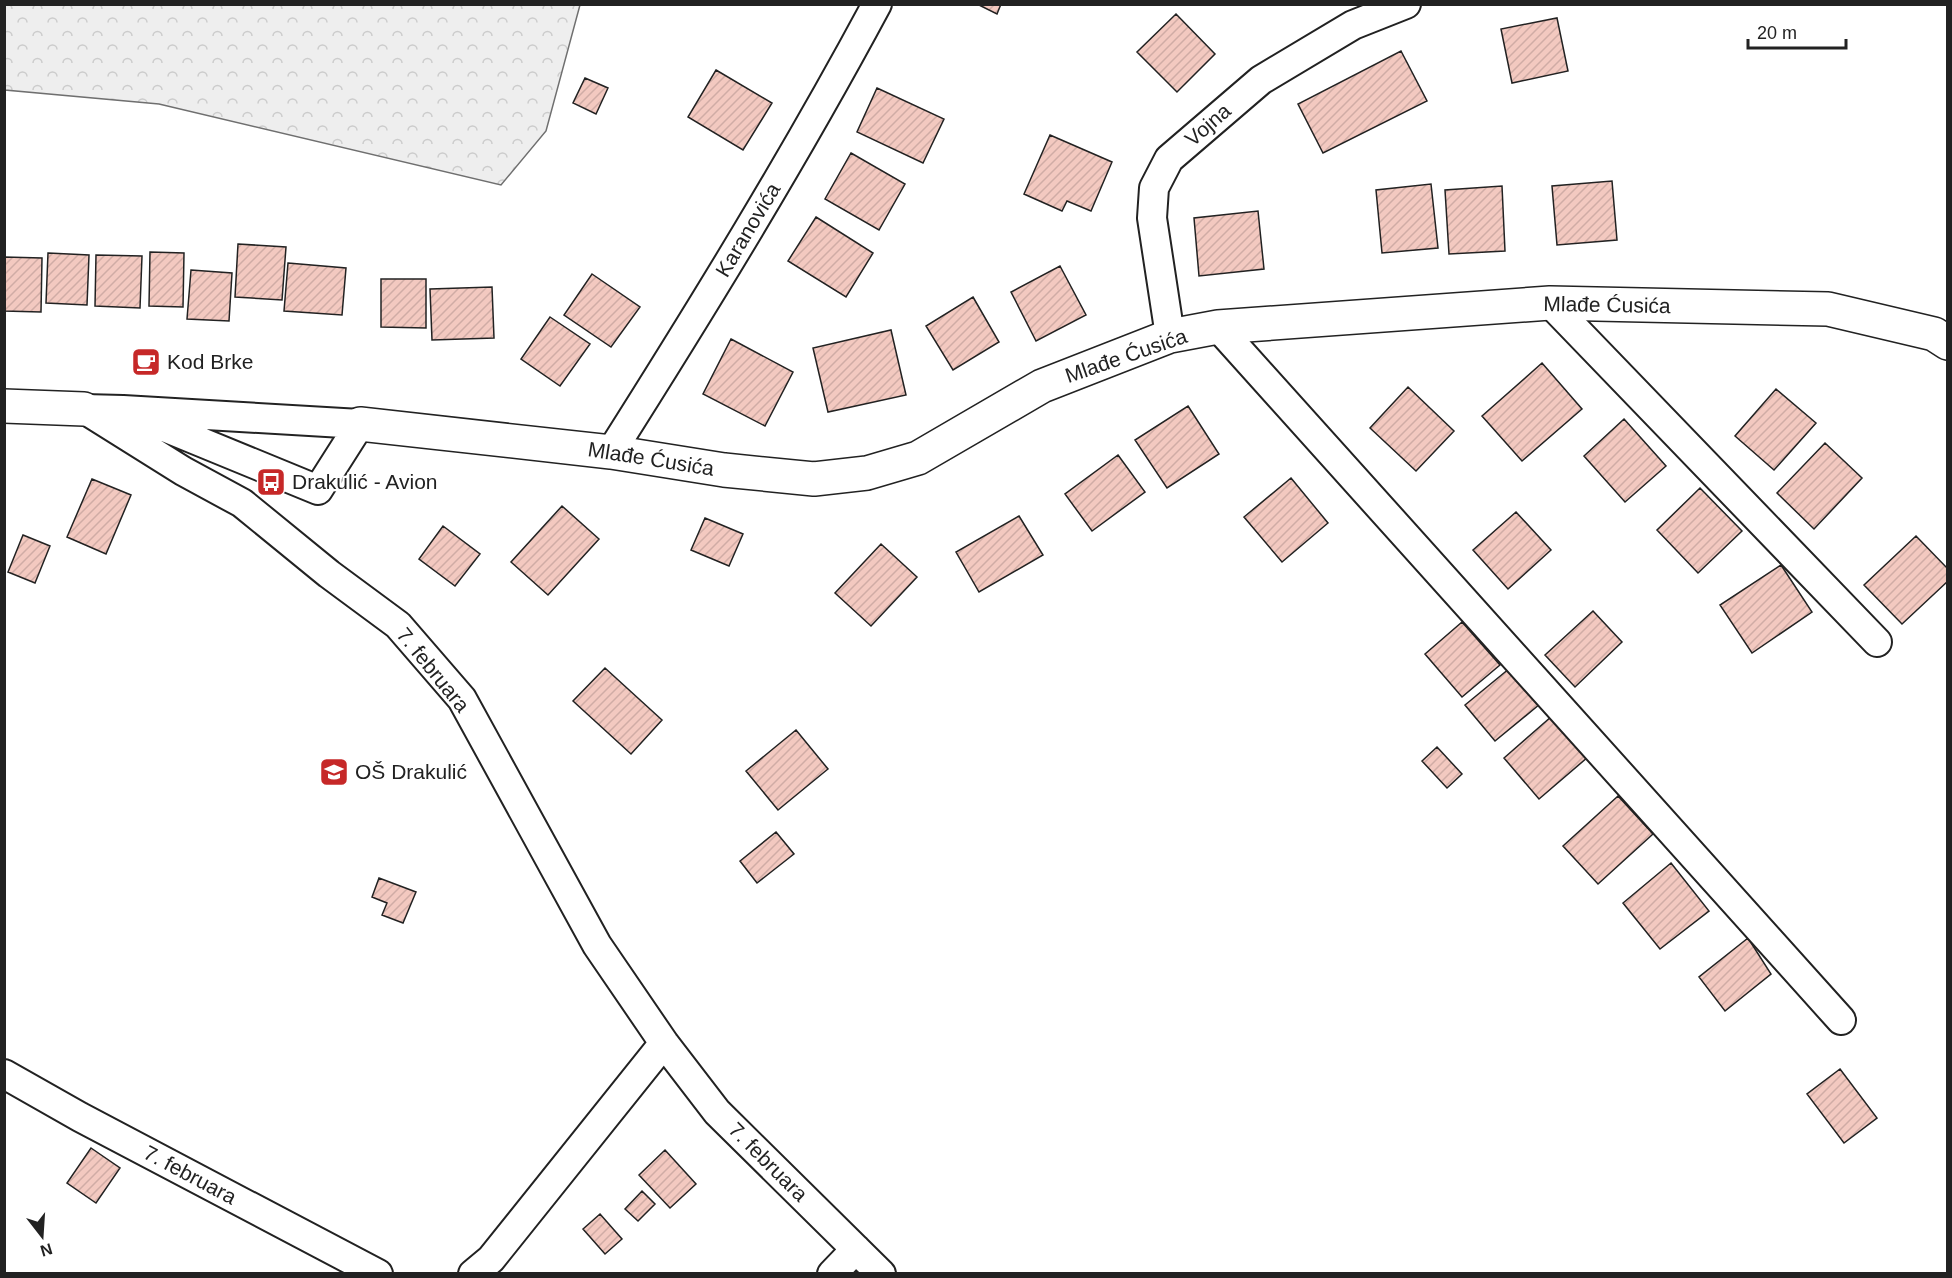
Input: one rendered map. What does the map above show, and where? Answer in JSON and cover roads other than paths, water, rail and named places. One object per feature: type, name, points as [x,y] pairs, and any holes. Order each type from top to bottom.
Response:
[{"type":"street","name":"Karanovića","points":[[611,452],[699,312],[793,153],[877,4]]},
{"type":"street","name":"Vojna","points":[[1170,336],[1152,218],[1154,188],[1169,159],[1261,80],[1353,24],[1406,4]]},
{"type":"street","name":"Mlađe Ćusića","points":[[4,406],[123,410],[360,424],[611,452],[724,470],[814,479],[867,473],[918,458],[1042,386],[1170,336],[1218,327],[1550,303],[1828,309],[1934,334],[1947,343]]},
{"type":"street","points":[[1550,303],[1877,642]]},
{"type":"street","points":[[1218,327],[1841,1020]]},
{"type":"street","name":"7. februara","points":[[84,409],[183,471],[242,503],[329,574],[398,625],[462,699],[597,945],[664,1043],[717,1112],[881,1274]]},
{"type":"street","name":"Mlađe Ćusića","points":[[123,410],[318,490],[360,424]]},
{"type":"street","points":[[473,1274],[491,1259],[664,1043]]},
{"type":"street","name":"7. februara","points":[[4,1074],[80,1117],[378,1274]]},
{"type":"street","points":[[832,1274],[856,1249]]},
{"type":"place","name":"Kod Brke","points":[[146,362]]},
{"type":"place","name":"Drakulić - Avion","points":[[271,482]]},
{"type":"place","name":"OŠ Drakulić","points":[[334,772]]}]
